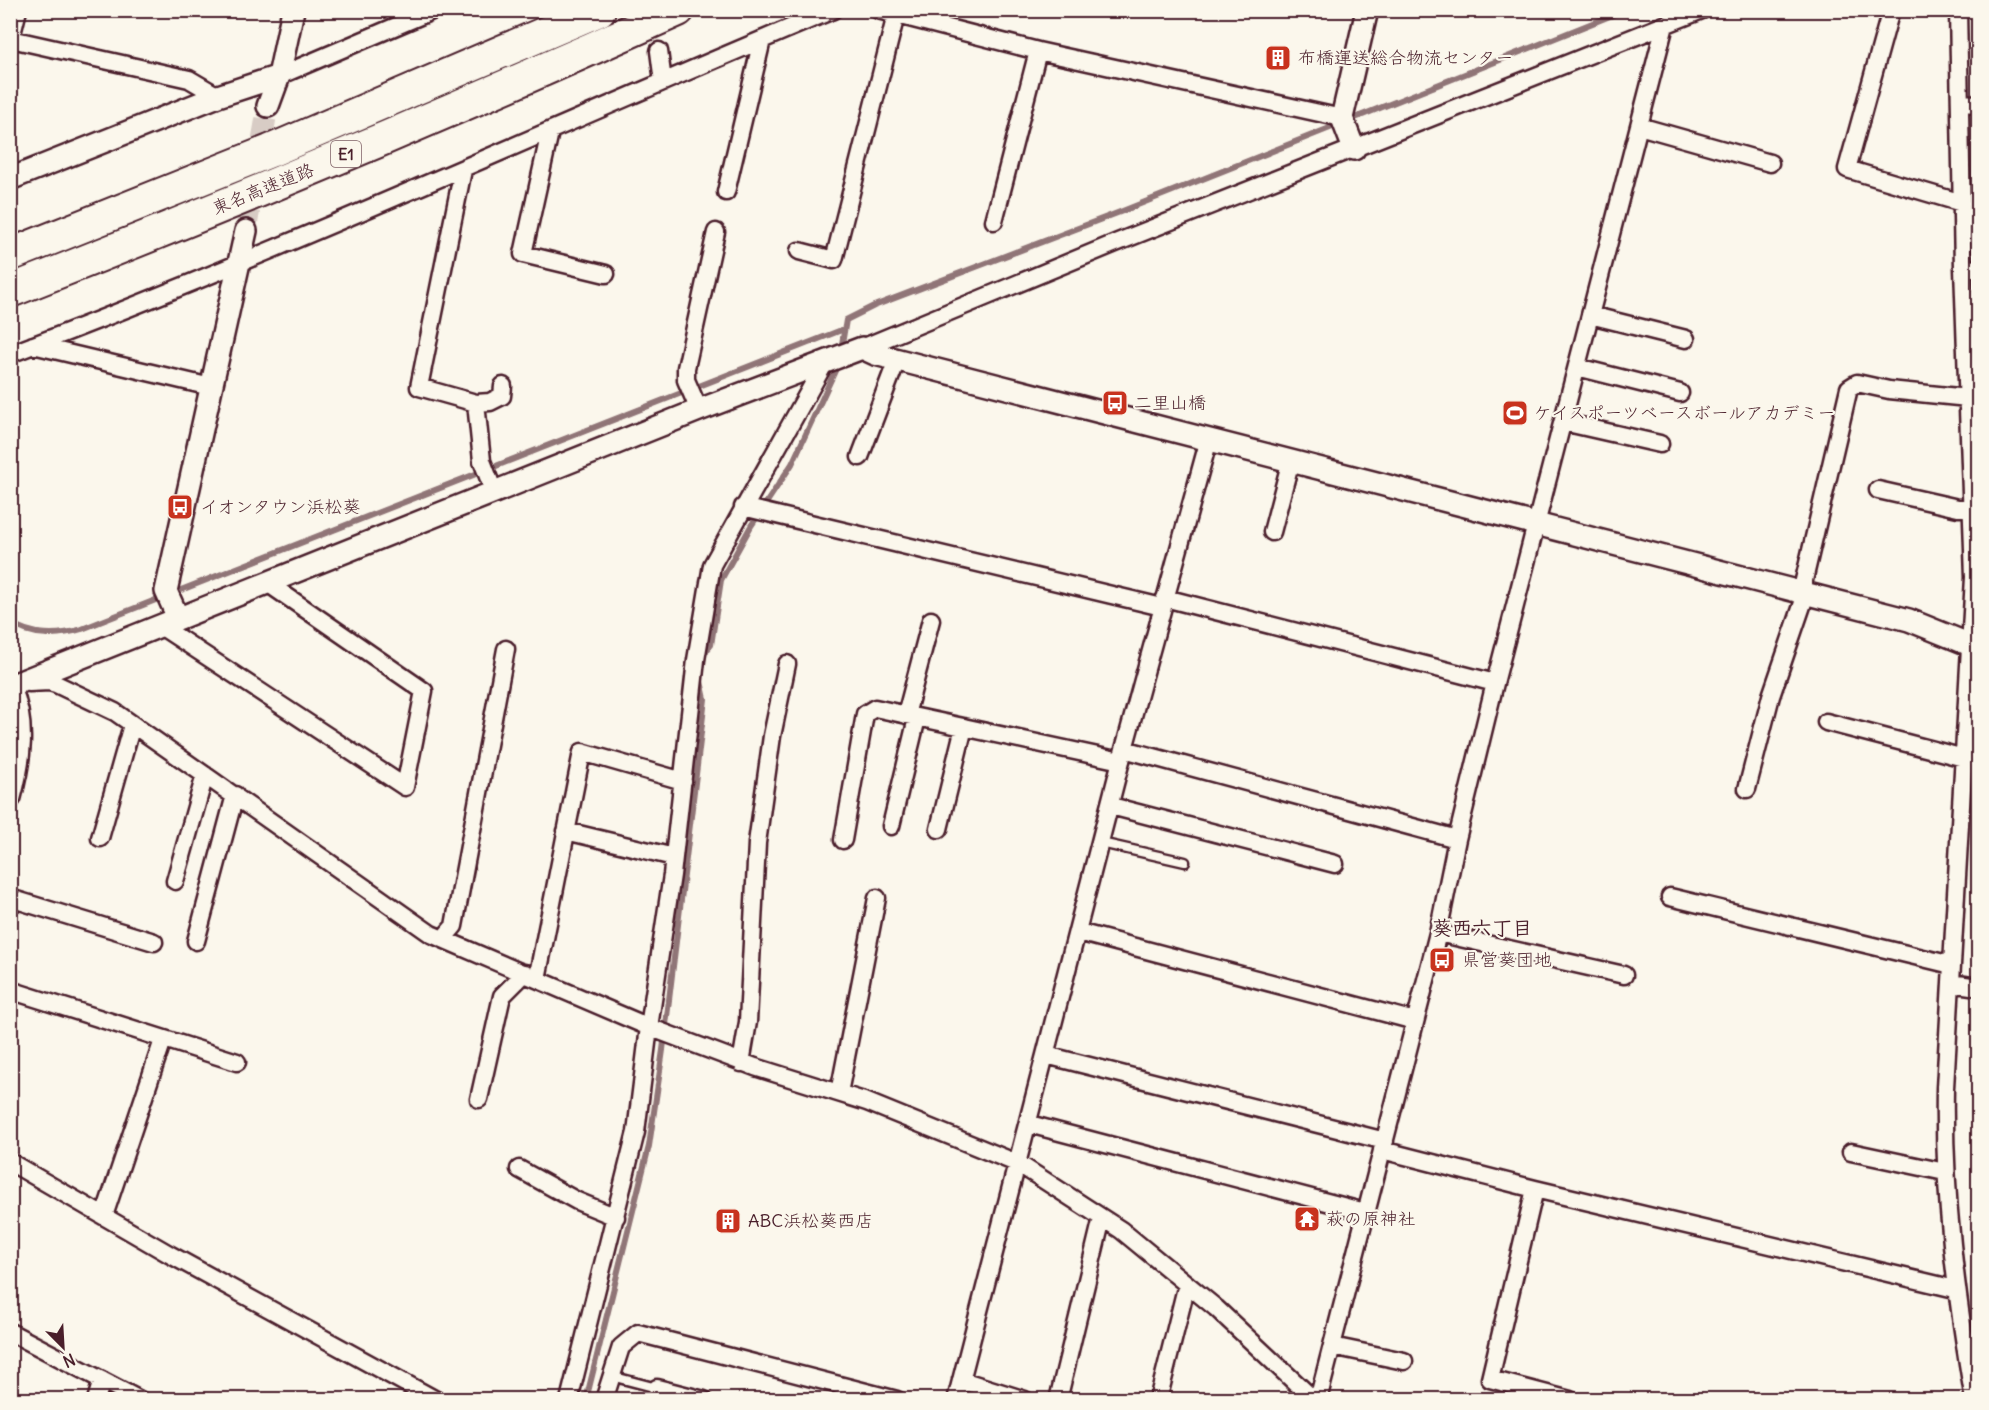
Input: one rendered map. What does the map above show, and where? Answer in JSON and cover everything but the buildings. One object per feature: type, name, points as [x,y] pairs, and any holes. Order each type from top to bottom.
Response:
[{"type":"highway","name":"東名高速道路","points":[[10,255],[270,151],[599,10]]},
{"type":"highway","name":"東名高速道路","points":[[10,291],[291,178],[531,77],[678,10]]},
{"type":"street","points":[[18,10],[11,40],[189,79],[219,96]]},
{"type":"street","points":[[268,106],[279,75],[292,10]]},
{"type":"street","points":[[10,179],[219,96],[279,75],[434,10]]},
{"type":"street","points":[[10,354],[463,170],[832,10]]},
{"type":"street","points":[[878,10],[1038,51],[1342,118]]},
{"type":"street","points":[[1354,148],[1342,118],[1367,10]]},
{"type":"street","points":[[10,686],[169,610],[266,582],[492,487],[696,405],[862,348],[1354,148],[1702,10]]},
{"type":"street","points":[[1891,10],[1847,169],[1962,203]]},
{"type":"street","points":[[1958,10],[1962,203],[1971,268],[1968,398],[1976,595],[1945,1088],[1945,1172],[1955,1289],[1974,1400]]},
{"type":"street","points":[[799,251],[834,260],[896,15]]},
{"type":"street","points":[[1318,1400],[1438,933],[1456,839],[1495,683],[1665,25]]},
{"type":"street","points":[[726,192],[762,40]]},
{"type":"street","points":[[658,51],[663,82]]},
{"type":"street","points":[[994,221],[1038,51]]},
{"type":"street","points":[[1960,103],[1978,104]]},
{"type":"street","points":[[1639,126],[1770,163]]},
{"type":"street","points":[[550,132],[523,254],[606,274]]},
{"type":"street","points":[[463,170],[419,387],[476,403],[490,402],[502,396],[503,386]]},
{"type":"street","points":[[169,610],[211,387],[235,273],[241,262],[246,231]]},
{"type":"street","points":[[696,405],[686,380],[687,356],[716,232]]},
{"type":"street","points":[[1590,315],[1686,339]]},
{"type":"street","points":[[33,345],[211,387]]},
{"type":"street","points":[[862,348],[897,360],[1908,620],[1974,646]]},
{"type":"street","points":[[569,1400],[636,1132],[674,857],[696,660],[712,565],[827,360]]},
{"type":"street","points":[[860,456],[897,360]]},
{"type":"street","points":[[1577,367],[1680,393]]},
{"type":"street","points":[[1747,789],[1771,696],[1804,593],[1849,388],[1857,383],[1954,399],[1968,398]]},
{"type":"street","points":[[476,403],[482,461],[492,487]]},
{"type":"street","points":[[1563,422],[1660,444]]},
{"type":"street","points":[[956,1400],[1019,1164],[1122,755],[1209,439]]},
{"type":"street","points":[[1272,532],[1291,460]]},
{"type":"street","points":[[1878,490],[1958,508],[1972,508]]},
{"type":"street","points":[[743,507],[1164,602],[1495,683]]},
{"type":"street","points":[[169,610],[405,787],[424,691],[266,582]]},
{"type":"street","points":[[891,826],[931,620]]},
{"type":"street","points":[[443,939],[454,926],[506,649]]},
{"type":"street","points":[[741,1063],[748,1022],[757,843],[772,736],[787,664]]},
{"type":"street","points":[[10,686],[50,681],[115,712],[431,934],[688,1043],[741,1063],[867,1102],[1019,1164],[1102,1218],[1187,1284],[1216,1308],[1314,1400]]},
{"type":"street","points":[[10,686],[17,709],[20,746],[10,796]]},
{"type":"street","points":[[843,840],[866,714],[875,708],[964,728],[1122,755],[1456,839]]},
{"type":"street","points":[[1826,722],[1964,758]]},
{"type":"street","points":[[100,838],[132,725]]},
{"type":"street","points":[[939,829],[964,728]]},
{"type":"street","points":[[479,1099],[502,996],[531,976],[566,831],[582,752],[683,781]]},
{"type":"street","points":[[175,881],[204,775]]},
{"type":"street","points":[[196,941],[236,795]]},
{"type":"street","points":[[1111,806],[1335,864]]},
{"type":"street","points":[[566,831],[674,857]]},
{"type":"street","points":[[1670,897],[1952,965]]},
{"type":"street","points":[[10,898],[154,942]]},
{"type":"street","points":[[839,1093],[877,898]]},
{"type":"street","points":[[1078,932],[1415,1021]]},
{"type":"street","points":[[1438,933],[1624,975]]},
{"type":"street","points":[[1951,984],[1978,987]]},
{"type":"street","points":[[10,990],[237,1062]]},
{"type":"street","points":[[104,1216],[163,1040]]},
{"type":"street","points":[[1046,1055],[1535,1189],[1955,1289]]},
{"type":"street","points":[[1029,1124],[1365,1212]]},
{"type":"street","points":[[1851,1152],[1945,1172]]},
{"type":"street","points":[[10,1162],[436,1400]]},
{"type":"street","points":[[519,1169],[577,1201],[616,1217]]},
{"type":"street","points":[[1535,1189],[1490,1379],[1570,1400]]},
{"type":"street","points":[[1058,1400],[1102,1218]]},
{"type":"street","points":[[1158,1400],[1187,1284]]},
{"type":"street","points":[[10,1332],[140,1400]]},
{"type":"street","points":[[604,1400],[621,1347],[638,1333],[897,1400]]},
{"type":"street","points":[[1332,1346],[1404,1361]]},
{"type":"street","points":[[96,1400],[102,1380]]},
{"type":"street","points":[[962,1380],[1025,1400]]},
{"type":"street","points":[[657,1388],[704,1400]]},
{"type":"lane","points":[[1101,843],[1185,862]]},
{"type":"lane","points":[[611,1376],[657,1388]]},
{"type":"waterway","points":[[841,350],[846,320],[874,306],[1120,212],[1625,10]]},
{"type":"waterway","points":[[10,622],[18,627],[45,634],[82,629],[844,329]]},
{"type":"waterway","points":[[703,655],[711,645],[721,580],[751,526],[792,464],[840,360]]},
{"type":"waterway","points":[[586,1400],[649,1146],[663,1050],[705,699],[700,677]]},
{"type":"tunnel","points":[[246,231],[268,106]]},
{"type":"place","name":"布橋運送総合物流センター","points":[[1278,58]]},
{"type":"place","name":"二里山橋","points":[[1115,403]]},
{"type":"place","name":"ケイスポーツベースボールアカデミー","points":[[1515,413]]},
{"type":"place","name":"イオンタウン浜松葵","points":[[180,507]]},
{"type":"place","name":"県営葵団地","points":[[1442,960]]},
{"type":"place","name":"萩の原神社","points":[[1307,1219]]},
{"type":"place","name":"ABC浜松葵西店","points":[[728,1221]]},
{"type":"district","name":"葵西六丁目","points":[[1482,928]]}]
